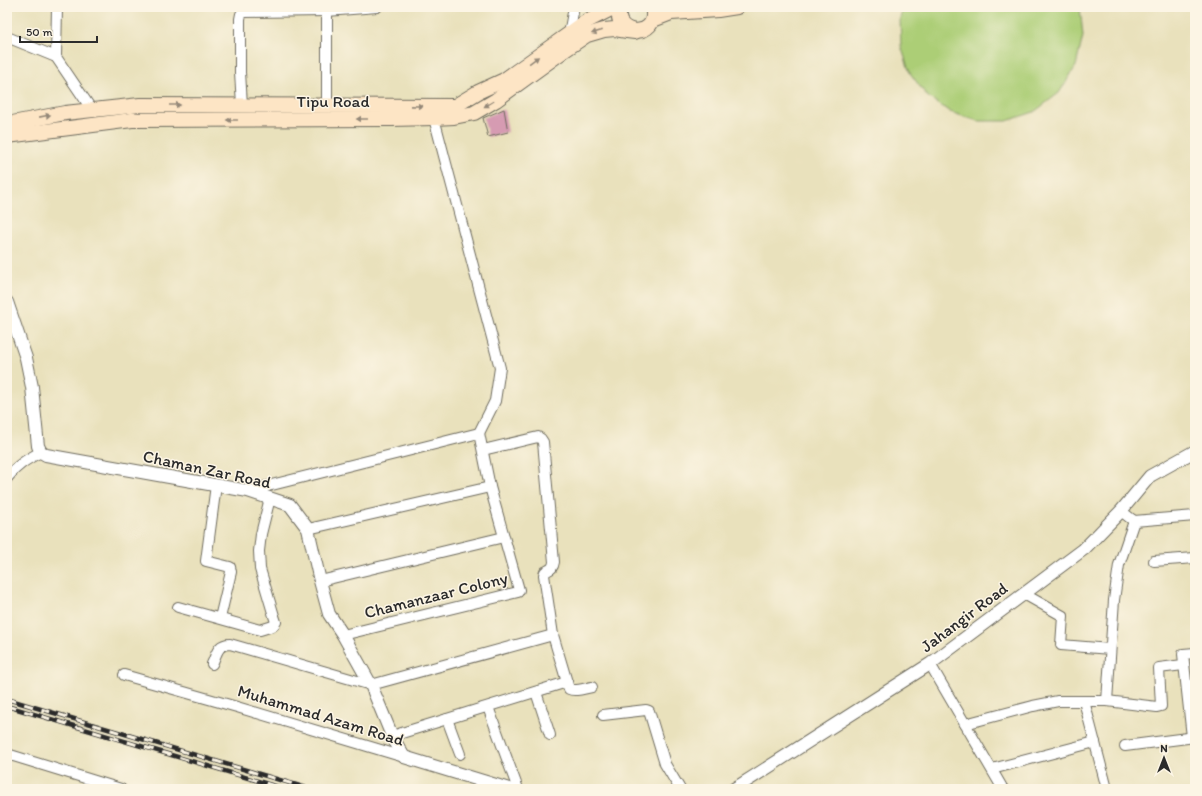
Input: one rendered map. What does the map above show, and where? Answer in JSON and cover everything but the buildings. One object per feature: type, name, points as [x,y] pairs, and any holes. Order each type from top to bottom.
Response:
[{"type":"main road","points":[[7,124],[65,113],[140,105],[455,106],[478,92],[504,80],[587,22],[615,7]]},
{"type":"main road","points":[[621,7],[619,17],[622,24],[635,32],[644,30],[650,24],[652,13],[718,10],[737,7]]},
{"type":"main road","name":"Tipu Road","points":[[7,136],[132,120],[454,117],[474,113],[496,100],[587,35],[604,30],[615,29],[635,32]]},
{"type":"street","points":[[56,57],[57,7]]},
{"type":"street","points":[[242,105],[240,72],[241,14],[245,12],[378,7]]},
{"type":"street","points":[[569,34],[574,7]]},
{"type":"street","points":[[327,9],[328,105]]},
{"type":"street","points":[[7,37],[56,57],[92,110]]},
{"type":"street","points":[[248,491],[479,433],[495,401],[500,368],[434,118]]},
{"type":"street","points":[[7,302],[26,358],[32,387],[38,446],[41,452],[23,462],[7,478]]},
{"type":"street","name":"Chamanzaar Colony","points":[[343,635],[518,592],[519,588],[490,487],[479,433]]},
{"type":"street","points":[[483,450],[538,438],[543,442],[554,562],[552,569],[545,572],[544,575],[553,635],[569,689],[572,690],[592,687]]},
{"type":"street","name":"Jahangir Road","points":[[734,789],[930,664],[1084,549],[1121,511],[1150,476],[1195,451]]},
{"type":"street","name":"Chaman Zar Road","points":[[41,452],[46,455],[248,491],[290,505],[308,530],[329,614],[343,635],[371,685],[392,736],[404,758]]},
{"type":"street","points":[[216,485],[206,561],[230,567],[231,569],[220,618]]},
{"type":"street","points":[[308,530],[490,487]]},
{"type":"street","points":[[178,607],[260,630],[273,626],[276,622],[260,569],[262,534],[270,498]]},
{"type":"street","points":[[1121,511],[1134,521],[1195,516]]},
{"type":"street","points":[[1107,701],[1114,600],[1120,565],[1134,521]]},
{"type":"street","points":[[320,581],[504,537]]},
{"type":"street","points":[[1154,561],[1195,558]]},
{"type":"street","points":[[1024,594],[1063,616],[1061,645],[1110,649]]},
{"type":"street","points":[[212,664],[220,647],[224,644],[230,644],[371,685],[553,635]]},
{"type":"street","points":[[1125,746],[1193,737],[1183,666],[1183,654],[1195,652]]},
{"type":"street","points":[[930,664],[1003,789]]},
{"type":"street","points":[[965,724],[1058,701],[1107,701],[1161,706],[1158,668],[1183,666]]},
{"type":"street","name":"Muhammad Azam Road","points":[[124,675],[237,707],[508,789]]},
{"type":"street","points":[[392,736],[567,682]]},
{"type":"street","points":[[536,692],[550,735]]},
{"type":"street","points":[[1084,701],[1107,789]]},
{"type":"street","points":[[488,707],[518,789]]},
{"type":"street","points":[[602,715],[646,710],[649,711],[665,764],[680,789]]},
{"type":"street","points":[[447,719],[460,754]]},
{"type":"street","points":[[992,769],[1094,742]]},
{"type":"street","points":[[7,754],[121,789]]},
{"type":"green space","points":[[903,7],[1080,7],[1083,36],[1076,66],[1059,93],[1034,112],[1007,121],[978,121],[950,112],[927,96],[910,73],[901,46],[900,18]]},
{"type":"railway","points":[[7,699],[310,789]]},
{"type":"railway","points":[[7,706],[285,789]]}]
